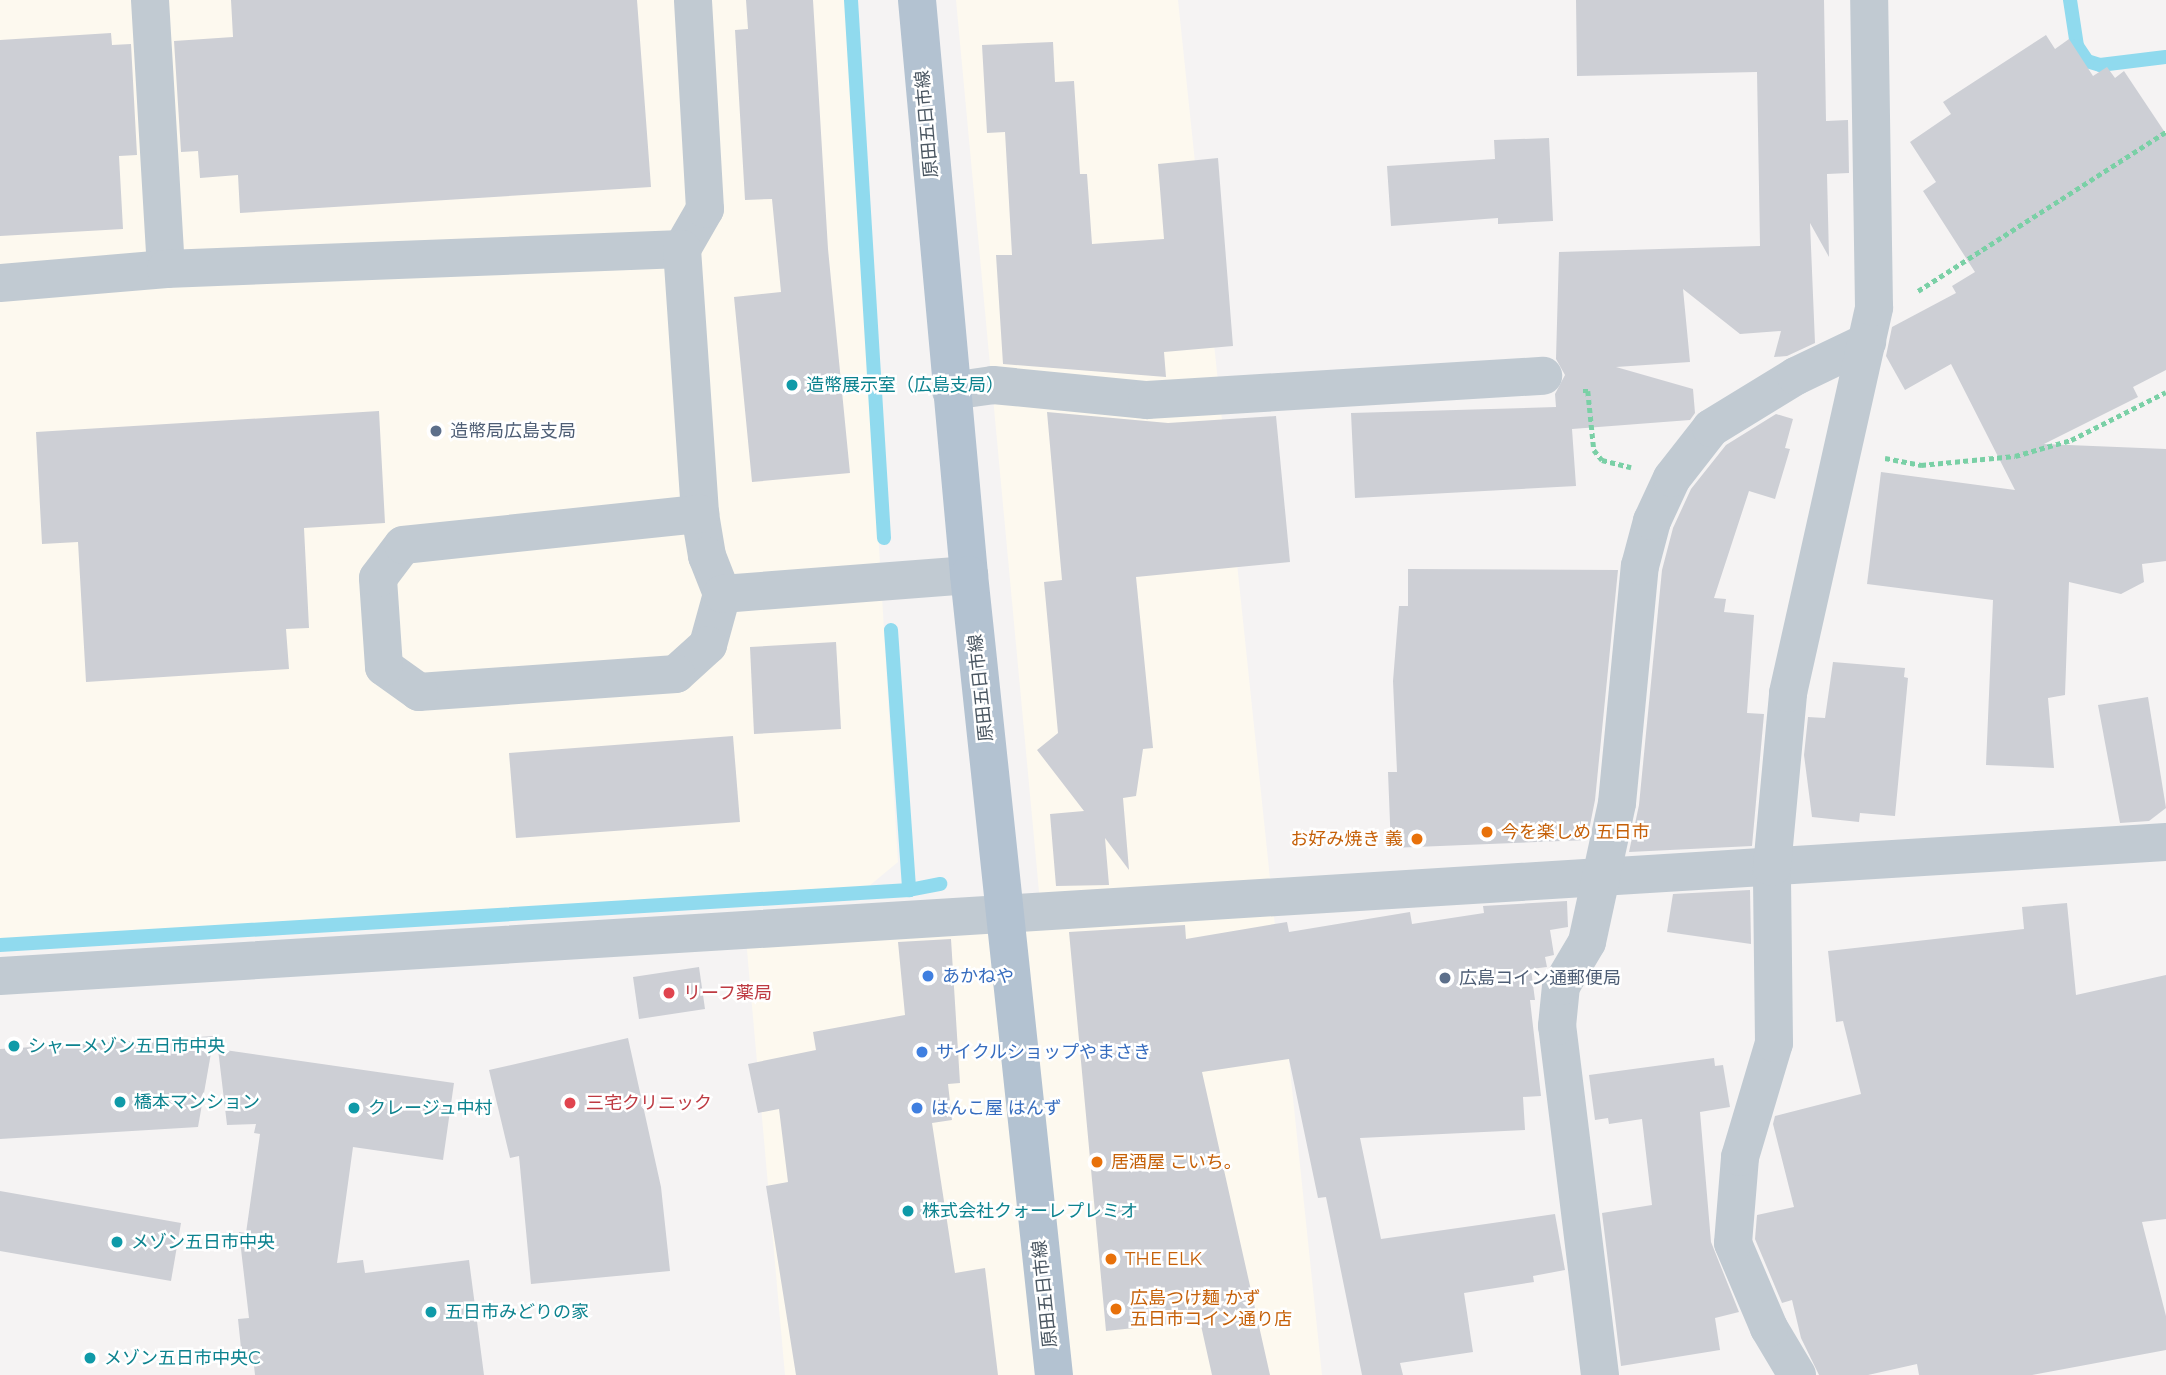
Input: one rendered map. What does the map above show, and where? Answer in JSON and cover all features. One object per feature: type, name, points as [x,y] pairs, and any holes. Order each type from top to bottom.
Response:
[{"type":"main road","name":"原田五日市線","points":[[917,0],[969,575],[1054,1375]]},
{"type":"street","points":[[150,0],[166,269]]},
{"type":"street","points":[[693,0],[705,209],[682,249],[699,514],[707,556],[722,594],[708,645],[676,674],[419,692],[384,667],[378,578],[403,545],[699,514]]},
{"type":"street","points":[[1797,1375],[1769,1328],[1733,1243],[1740,1157],[1774,1042],[1772,867],[1788,693],[1874,307],[1869,0]]},
{"type":"street","points":[[0,283],[166,269],[682,249]]},
{"type":"street","points":[[1600,1375],[1557,1026],[1561,986],[1587,942],[1617,803],[1640,566],[1652,521],[1672,478],[1711,428],[1869,332]]},
{"type":"street","points":[[951,391],[993,385],[1147,400],[1543,376]]},
{"type":"street","points":[[722,594],[969,575]]},
{"type":"street","points":[[0,975],[2166,842]]},
{"type":"path","points":[[1869,332],[2166,132]]},
{"type":"path","points":[[1543,376],[1546,386],[1588,391],[1594,450],[1602,460],[1672,478]]},
{"type":"path","points":[[1843,450],[1921,465],[2015,456],[2071,440],[2166,391]]},
{"type":"shaded area","name":"造幣局広島支局","points":[[0,0],[846,0],[898,862],[863,891],[0,942]]},
{"type":"shaded area","points":[[956,0],[1178,0],[1322,1375],[785,1375],[745,928],[1041,913]]},
{"type":"building","points":[[231,0],[637,0],[651,187],[240,213],[238,175],[200,178],[198,151],[181,152],[174,41],[233,37]]},
{"type":"building","points":[[746,0],[813,0],[828,249],[850,473],[752,482],[734,297],[781,292],[772,199],[745,200],[735,30],[748,29]]},
{"type":"building","points":[[1576,0],[1824,0],[1826,121],[1848,120],[1849,173],[1827,174],[1829,257],[1810,223],[1815,343],[1787,356],[1774,357],[1781,331],[1740,334],[1683,289],[1690,362],[1616,367],[1693,389],[1695,413],[1690,420],[1572,429],[1576,486],[1355,498],[1351,413],[1556,407],[1555,394],[1565,375],[1556,359],[1559,252],[1760,246],[1757,72],[1577,76]]},
{"type":"building","points":[[111,33],[112,45],[131,44],[137,155],[119,156],[123,229],[0,236],[0,40]]},
{"type":"building","points":[[2046,35],[2055,49],[2069,39],[2093,76],[2107,67],[2115,78],[2124,71],[2166,134],[2166,370],[2133,387],[2138,397],[2044,444],[2166,449],[2166,561],[2142,564],[2144,582],[2121,594],[2069,582],[2065,695],[2048,698],[2054,768],[1986,765],[1993,600],[1867,584],[1881,472],[2015,490],[1951,364],[1905,390],[1886,356],[1892,327],[1956,293],[1952,286],[1975,272],[1923,191],[1936,182],[1910,142],[1951,114],[1943,102]]},
{"type":"building","points":[[1053,42],[1055,82],[1074,81],[1080,174],[1087,174],[1092,244],[1164,239],[1158,164],[1218,158],[1233,346],[1164,352],[1166,377],[1003,364],[996,255],[1012,255],[1005,132],[987,133],[982,45]]},
{"type":"building","points":[[1549,138],[1553,221],[1498,224],[1498,218],[1391,226],[1387,166],[1495,159],[1494,140]]},
{"type":"building","points":[[379,411],[385,523],[304,528],[309,628],[286,629],[289,669],[86,682],[78,542],[42,544],[36,432]]},
{"type":"building","points":[[1047,412],[1168,423],[1276,416],[1290,562],[1136,577],[1153,748],[1143,749],[1136,796],[1123,798],[1129,870],[1105,838],[1109,885],[1056,886],[1050,814],[1084,811],[1037,750],[1058,733],[1044,582],[1062,580]]},
{"type":"building","points":[[1776,414],[1793,419],[1785,448],[1790,449],[1775,499],[1749,491],[1714,598],[1726,599],[1724,612],[1754,615],[1747,713],[1764,714],[1752,846],[1629,852],[1639,805],[1662,570],[1673,528],[1691,489],[1726,445]]},
{"type":"building","points":[[1408,569],[1618,570],[1595,800],[1587,840],[1391,848],[1388,772],[1397,772],[1393,681],[1399,606],[1408,606]]},
{"type":"building","points":[[836,642],[841,729],[754,734],[750,647]]},
{"type":"building","points":[[1833,662],[1905,668],[1904,677],[1908,678],[1895,816],[1860,813],[1859,822],[1812,817],[1804,755],[1808,717],[1825,718]]},
{"type":"building","points":[[2148,697],[2166,808],[2149,821],[2120,823],[2098,705]]},
{"type":"building","points":[[733,736],[740,822],[516,838],[509,753]]},
{"type":"building","points":[[1750,890],[1751,944],[1667,932],[1673,894]]},
{"type":"building","points":[[1567,901],[1568,927],[1550,930],[1554,955],[1545,957],[1547,967],[1531,969],[1535,1000],[1530,1000],[1541,1096],[1523,1097],[1525,1130],[1360,1138],[1381,1239],[1555,1214],[1565,1270],[1533,1276],[1534,1282],[1464,1293],[1473,1352],[1400,1363],[1403,1375],[1362,1375],[1326,1197],[1318,1198],[1289,1059],[1202,1072],[1270,1375],[1212,1375],[1200,1321],[1106,1331],[1069,932],[1185,925],[1186,939],[1287,922],[1289,932],[1410,912],[1412,924],[1484,913],[1483,906]]},
{"type":"building","points":[[2067,903],[2076,995],[2166,975],[2166,1219],[2142,1222],[2166,1316],[2166,1350],[2032,1375],[1919,1375],[1917,1364],[1868,1375],[1819,1375],[1801,1338],[1792,1300],[1782,1303],[1755,1239],[1757,1215],[1794,1207],[1773,1124],[1775,1116],[1861,1094],[1843,1021],[1836,1022],[1828,951],[2024,929],[2022,907]]},
{"type":"building","points":[[951,939],[960,1083],[948,1084],[952,1120],[932,1123],[955,1273],[985,1268],[998,1375],[796,1375],[766,1186],[788,1182],[779,1109],[758,1113],[748,1064],[816,1050],[813,1032],[905,1015],[898,942]]},
{"type":"building","name":"リーフ薬局","points":[[699,967],[705,1009],[639,1019],[633,977]]},
{"type":"building","name":"橋本マンション","points":[[214,1036],[198,1127],[0,1139],[0,1049]]},
{"type":"building","points":[[628,1038],[661,1187],[670,1271],[531,1284],[519,1156],[510,1158],[489,1070]]},
{"type":"building","points":[[218,1049],[454,1083],[443,1160],[353,1147],[337,1263],[363,1260],[365,1273],[469,1260],[484,1375],[255,1375],[253,1357],[242,1358],[238,1319],[249,1318],[239,1232],[246,1233],[260,1134],[254,1133],[256,1124],[227,1125]]},
{"type":"building","points":[[1714,1058],[1715,1066],[1723,1065],[1730,1107],[1700,1112],[1711,1242],[1739,1312],[1715,1318],[1720,1350],[1621,1366],[1602,1213],[1652,1205],[1642,1119],[1609,1124],[1608,1118],[1595,1120],[1589,1075]]},
{"type":"building","name":"メゾン五日市中央","points":[[0,1191],[181,1223],[171,1281],[0,1251]]},
{"type":"waterway","points":[[851,0],[884,538]]},
{"type":"waterway","points":[[2070,0],[2077,46],[2087,61],[2100,65],[2166,57]]},
{"type":"waterway","points":[[891,630],[909,890],[940,884]]},
{"type":"waterway","points":[[0,945],[909,890]]},
{"type":"place","name":"造幣展示室（広島支局）","points":[[792,385]]},
{"type":"place","name":"造幣局広島支局","points":[[436,431]]},
{"type":"place","name":"今を楽しめ 五日市","points":[[1487,832]]},
{"type":"place","name":"お好み焼き 義","points":[[1417,839]]},
{"type":"place","name":"あかねや","points":[[928,976]]},
{"type":"place","name":"広島コイン通郵便局","points":[[1445,978]]},
{"type":"place","name":"リーフ薬局","points":[[669,993]]},
{"type":"place","name":"シャーメゾン五日市中央","points":[[14,1046]]},
{"type":"place","name":"サイクルショップやまさき","points":[[922,1052]]},
{"type":"place","name":"橋本マンション","points":[[120,1102]]},
{"type":"place","name":"三宅クリニック","points":[[570,1103]]},
{"type":"place","name":"クレージュ中村","points":[[354,1108]]},
{"type":"place","name":"はんこ屋 はんず","points":[[917,1108]]},
{"type":"place","name":"居酒屋 こいち。","points":[[1097,1162]]},
{"type":"place","name":"株式会社クォーレプレミオ","points":[[908,1211]]},
{"type":"place","name":"メゾン五日市中央","points":[[117,1242]]},
{"type":"place","name":"THE ELK","points":[[1111,1259]]},
{"type":"place","name":"広島つけ麺 かず 五日市コイン通り店","points":[[1116,1309]]},
{"type":"place","name":"五日市みどりの家","points":[[431,1312]]},
{"type":"place","name":"メゾン五日市中央C","points":[[90,1358]]}]
